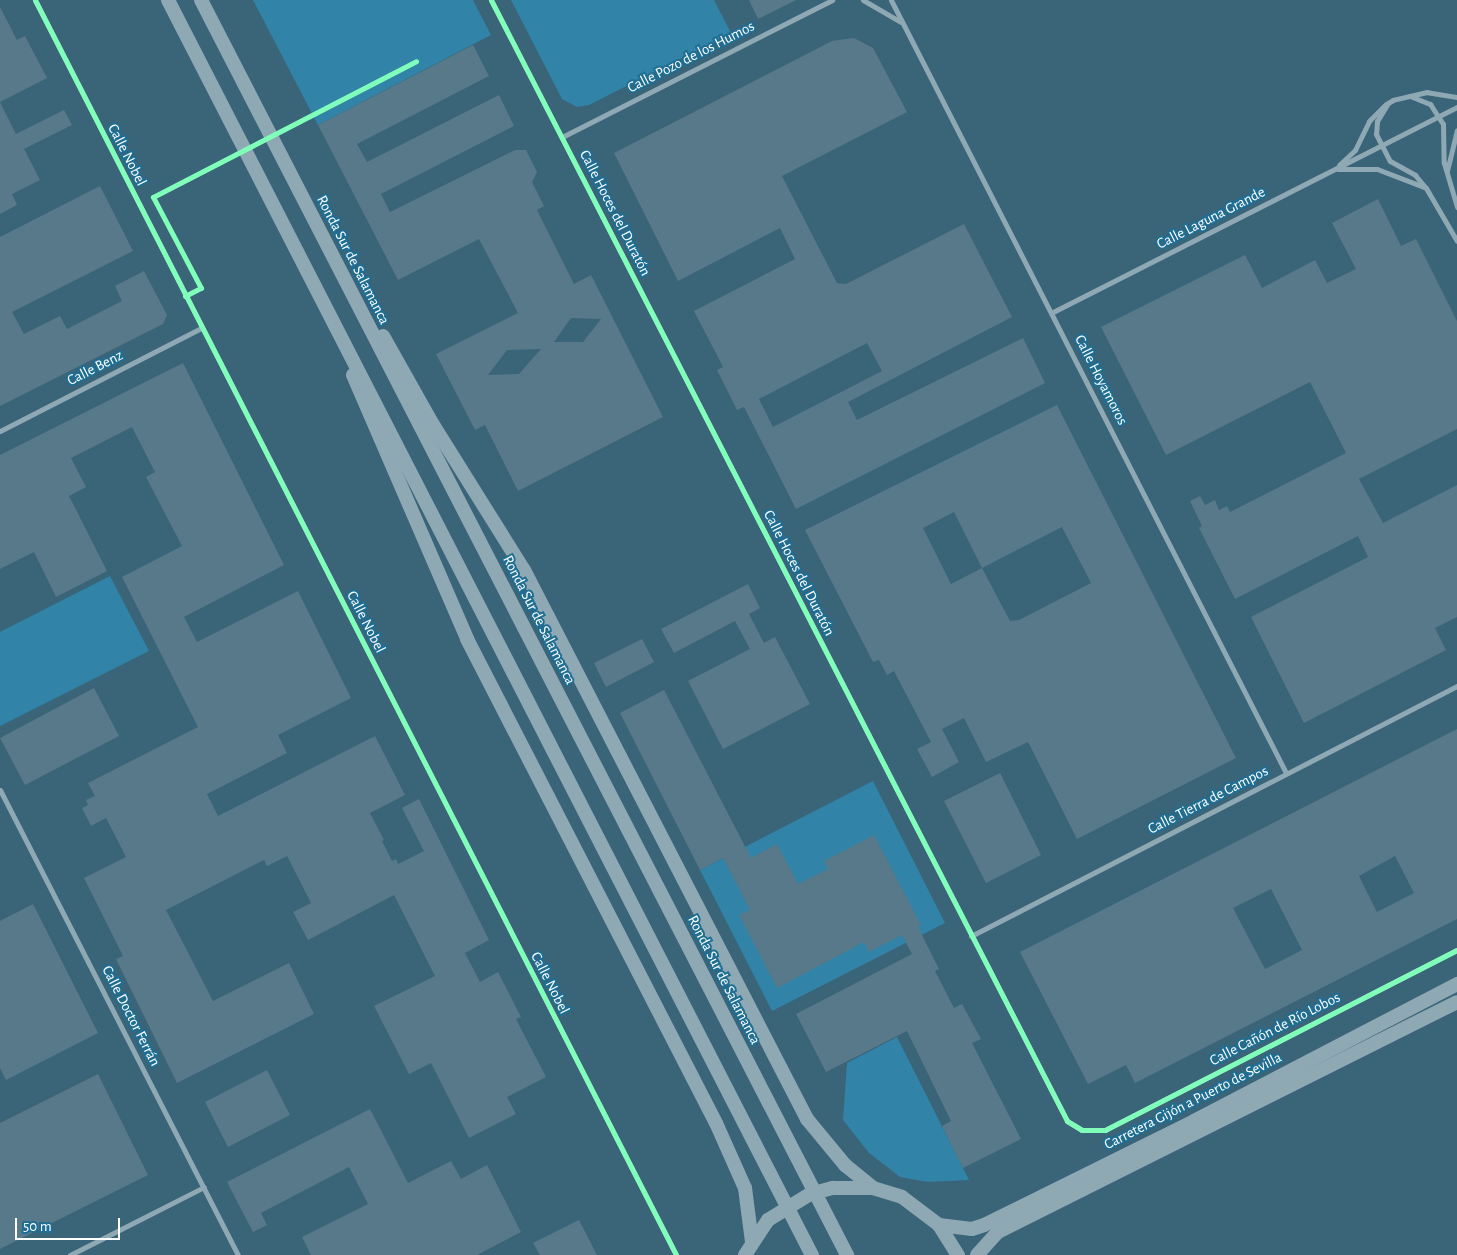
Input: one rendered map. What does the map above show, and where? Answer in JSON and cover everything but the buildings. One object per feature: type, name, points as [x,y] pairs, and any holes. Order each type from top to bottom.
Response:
[{"type":"highway","points":[[168,0],[812,1255]]},
{"type":"highway","name":"Ronda Sur de Salamanca","points":[[201,0],[847,1255]]},
{"type":"highway","points":[[338,266],[404,368],[432,423],[524,570],[807,1119],[845,1165],[873,1188]]},
{"type":"highway","points":[[315,284],[443,588],[738,1169],[749,1206],[752,1242]]},
{"type":"highway","name":"Carretera Gijón a Puerto de Sevilla","points":[[939,1225],[972,1229],[984,1225],[1194,1121],[1457,984]]},
{"type":"highway","name":"Carretera Gijón a Puerto de Sevilla","points":[[977,1255],[998,1232],[1457,1002]]},
{"type":"highway","points":[[745,1255],[768,1220],[810,1194],[833,1188],[873,1188],[902,1198],[939,1225],[958,1255]]},
{"type":"street","name":"Calle Nobel","points":[[34,0],[676,1255]]},
{"type":"street","name":"Calle Hoces del Duratón","points":[[491,0],[1062,1115],[1082,1130],[1105,1130]]},
{"type":"street","name":"Calle Pozo de los Humos","points":[[562,138],[832,0]]},
{"type":"street","points":[[862,0],[903,23]]},
{"type":"street","name":"Calle Hoyamoros","points":[[891,0],[1053,312],[1286,773]]},
{"type":"street","points":[[1335,169],[1355,150],[1369,121],[1388,103],[1409,95],[1427,92],[1457,97]]},
{"type":"street","points":[[1409,95],[1430,104],[1439,116],[1446,131],[1444,163],[1457,207]]},
{"type":"street","points":[[1388,103],[1377,121],[1380,146],[1390,161],[1414,176],[1426,188],[1457,241]]},
{"type":"street","name":"Calle Laguna Grande","points":[[1053,312],[1457,107]]},
{"type":"street","points":[[1447,174],[1457,130]]},
{"type":"street","points":[[1335,169],[1377,169],[1426,188]]},
{"type":"street","name":"Calle Benz","points":[[0,431],[201,328]]},
{"type":"street","name":"Calle Tierra de Campos","points":[[971,936],[1457,686]]},
{"type":"street","name":"Calle Doctor Ferrán","points":[[0,790],[238,1255]]},
{"type":"street","name":"Calle Cañón de Río Lobos","points":[[1105,1130],[1457,950]]},
{"type":"street","points":[[70,1255],[204,1187]]},
{"type":"shaded area","points":[[253,0],[473,0],[491,35],[318,125]]},
{"type":"shaded area","points":[[511,0],[714,0],[731,33],[589,105],[577,107],[562,99]]},
{"type":"shaded area","points":[[110,576],[149,651],[0,726],[0,632]]},
{"type":"shaded area","points":[[873,781],[945,923],[772,1011],[700,870]]},
{"type":"shaded area","points":[[897,1037],[969,1180],[928,1182],[900,1177],[869,1153],[843,1120],[847,1063]]},
{"type":"cycle path","points":[[35,0],[676,1255]]},
{"type":"cycle path","points":[[491,0],[1067,1121],[1082,1130],[1105,1130],[1457,950]]},
{"type":"cycle path","points":[[185,296],[201,288],[153,197],[416,61]]}]
